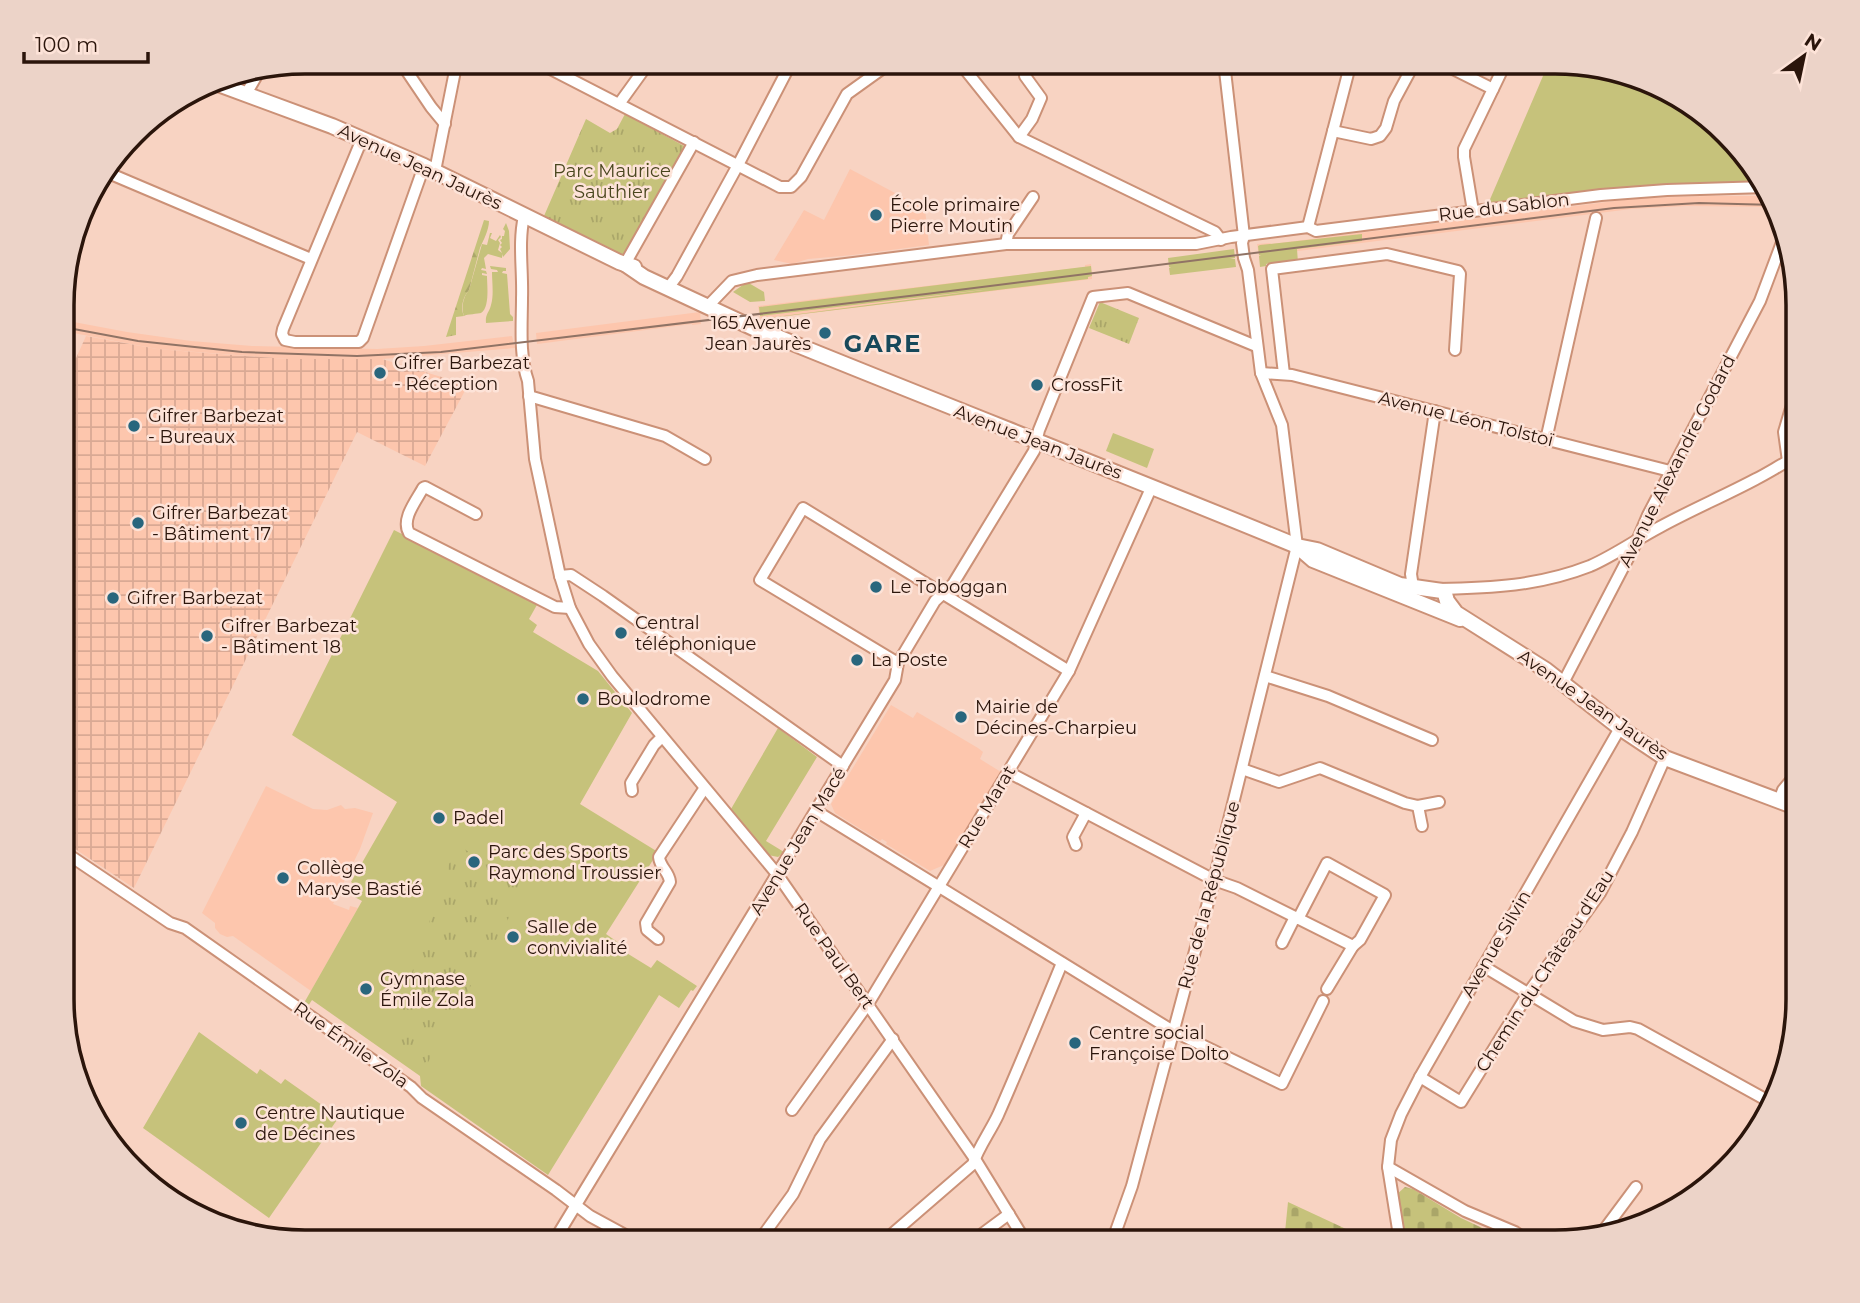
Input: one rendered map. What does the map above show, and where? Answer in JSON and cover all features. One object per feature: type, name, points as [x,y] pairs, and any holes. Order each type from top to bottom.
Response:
[{"type":"main road","name":"Avenue Jean Jaurès","points":[[227,87],[332,126],[430,169],[625,264],[645,270],[710,304],[760,325],[780,338],[1297,546],[1317,551],[1400,585],[1442,595],[1456,613],[1514,649],[1665,758],[1786,804]]},
{"type":"main road","name":"Avenue Jean Jaurès","points":[[1297,546],[1313,560],[1471,623]]},
{"type":"main road","points":[[1432,608],[1443,607],[1442,595]]},
{"type":"street","points":[[408,74],[445,124]]},
{"type":"street","points":[[362,139],[283,328],[285,340],[359,342],[365,334],[401,234],[430,169],[445,124],[455,74]]},
{"type":"street","points":[[560,74],[780,187],[791,187],[801,177],[847,94],[875,74]]},
{"type":"street","points":[[619,104],[641,74]]},
{"type":"street","points":[[671,285],[785,74]]},
{"type":"street","points":[[969,74],[1019,137],[1215,232],[1221,240]]},
{"type":"street","points":[[1225,74],[1244,236],[1242,243],[1248,270],[1256,346],[1261,373],[1282,425],[1297,546]]},
{"type":"street","points":[[1308,228],[1348,74]]},
{"type":"street","points":[[1333,131],[1371,139],[1380,136],[1386,128],[1394,101],[1409,74]]},
{"type":"street","points":[[1463,74],[1493,89]]},
{"type":"street","points":[[1473,211],[1464,149],[1500,74]]},
{"type":"street","points":[[1019,137],[1032,119],[1041,97],[1024,76]]},
{"type":"street","points":[[246,94],[254,79]]},
{"type":"street","points":[[625,264],[694,142]]},
{"type":"street","points":[[113,175],[311,259]]},
{"type":"street","name":"Rue du Sablon","points":[[710,304],[732,281],[757,275],[1006,244],[1196,244],[1308,228],[1317,231],[1614,194],[1755,187]]},
{"type":"street","points":[[1006,244],[1009,234],[1033,197]]},
{"type":"street","name":"Rue Paul Bert","points":[[524,216],[520,236],[522,299],[526,318],[535,459],[570,608],[589,645],[612,676],[777,874],[893,1038],[975,1159],[1019,1230]]},
{"type":"street","points":[[1546,440],[1595,218]]},
{"type":"street","name":"Avenue Alexandre Godard","points":[[1563,683],[1759,301],[1780,248]]},
{"type":"street","points":[[1284,374],[1272,269],[1387,254],[1458,271],[1460,274],[1455,350]]},
{"type":"street","name":"Avenue Jean Macé","points":[[561,1229],[895,680],[898,663],[935,601],[953,584],[1034,451],[1042,421],[1093,297],[1128,293],[1256,346]]},
{"type":"street","name":"Avenue Léon Tolstoï","points":[[1261,373],[1301,377],[1670,471]]},
{"type":"street","points":[[529,396],[665,436],[705,459]]},
{"type":"street","points":[[1413,587],[1411,574],[1434,411]]},
{"type":"street","points":[[1442,595],[1460,590],[1537,582],[1588,566],[1786,463]]},
{"type":"street","name":"Rue Marat","points":[[792,1110],[868,1004],[1069,671],[1152,486]]},
{"type":"street","points":[[476,514],[425,487],[408,517],[406,529],[409,533],[555,607],[570,608]]},
{"type":"street","points":[[898,663],[761,580],[803,508],[1069,671]]},
{"type":"street","name":"Rue de la République","points":[[1116,1230],[1132,1185],[1214,880],[1297,546]]},
{"type":"street","points":[[561,576],[571,575],[603,596],[843,766]]},
{"type":"street","points":[[1265,676],[1328,696],[1432,740]]},
{"type":"street","name":"Avenue Silvin","points":[[1398,1230],[1388,1167],[1391,1140],[1401,1114],[1620,728]]},
{"type":"street","points":[[632,791],[631,783],[654,745],[662,737]]},
{"type":"street","name":"Chemin du Château d'Eau","points":[[1420,1077],[1461,1102],[1529,992],[1600,893],[1632,832],[1665,758]]},
{"type":"street","points":[[1242,769],[1279,782],[1320,768],[1405,803],[1418,806],[1439,802]]},
{"type":"street","points":[[1008,772],[1214,880],[1237,888],[1353,946]]},
{"type":"street","points":[[1779,801],[1786,786]]},
{"type":"street","points":[[657,939],[647,930],[646,923],[670,882],[668,873],[659,864],[659,857],[704,789]]},
{"type":"street","points":[[1418,806],[1422,826]]},
{"type":"street","points":[[816,811],[1173,1031],[1282,1084],[1323,1000]]},
{"type":"street","points":[[1076,845],[1073,837],[1086,813]]},
{"type":"street","name":"Rue Émile Zola","points":[[74,858],[170,923],[185,928],[590,1216],[614,1229]]},
{"type":"street","points":[[1282,943],[1326,863],[1385,895],[1360,940],[1353,946],[1327,989]]},
{"type":"street","points":[[898,1229],[971,1167],[992,1129],[1062,963]]},
{"type":"street","points":[[1483,966],[1574,1021],[1603,1030],[1630,1027],[1638,1029],[1764,1098]]},
{"type":"street","points":[[767,1229],[793,1194],[820,1139],[893,1038]]},
{"type":"street","points":[[1388,1167],[1465,1211],[1510,1230]]},
{"type":"street","points":[[1610,1222],[1636,1187]]},
{"type":"street","points":[[988,1230],[1009,1214]]},
{"type":"shaded area","name":"École primaire Pierre Moutin","points":[[850,169],[925,209],[929,245],[808,259],[792,264],[774,260],[804,210],[824,220]]},
{"type":"shaded area","points":[[1760,196],[1765,207],[1687,206],[1631,209],[1259,256],[1257,244],[1271,244],[1645,198]]},
{"type":"shaded area","points":[[1091,264],[1092,279],[761,319],[758,306],[1085,267]]},
{"type":"shaded area","points":[[700,312],[701,324],[537,344],[536,333]]},
{"type":"shaded area","points":[[74,322],[191,341],[252,346],[377,349],[512,336],[515,348],[382,359],[288,359],[157,349],[74,333]]},
{"type":"shaded area","points":[[86,336],[157,349],[206,353],[288,359],[382,359],[468,385],[425,466],[357,432],[134,888],[74,848],[74,363]]},
{"type":"shaded area","points":[[891,705],[913,718],[917,712],[978,748],[983,752],[980,759],[1001,772],[944,865],[930,871],[886,844],[887,842],[882,839],[880,841],[835,813],[831,804]]},
{"type":"shaded area","name":"Collège Maryse Bastié","points":[[266,786],[313,809],[327,810],[341,805],[345,809],[355,808],[373,813],[360,849],[333,904],[349,910],[350,906],[358,908],[311,991],[233,936],[220,934],[215,923],[202,913]]},
{"type":"green space","points":[[1544,74],[1600,78],[1644,91],[1671,104],[1719,141],[1752,183],[1640,187],[1488,204]]},
{"type":"green space","name":"Parc Maurice Sauthier","points":[[625,114],[686,147],[674,171],[669,169],[667,173],[672,175],[622,256],[544,216],[586,119],[610,133],[617,129]]},
{"type":"green space","points":[[484,220],[489,221],[488,228],[463,303],[464,316],[456,317],[456,335],[446,337]]},
{"type":"green space","points":[[506,223],[510,249],[503,257],[502,254],[502,258],[488,254],[484,258],[486,269],[481,270],[487,274],[482,273],[487,276],[486,306],[481,313],[464,316],[463,303],[482,244],[487,245],[490,233],[490,238],[496,241],[500,235],[498,250],[502,253],[500,240],[504,236]]},
{"type":"green space","points":[[1362,234],[1362,241],[1297,249],[1298,263],[1295,260],[1260,267],[1260,245]]},
{"type":"green space","points":[[1234,249],[1235,258],[1230,259],[1235,259],[1236,267],[1170,275],[1168,258]]},
{"type":"green space","points":[[490,266],[506,268],[502,273],[507,274],[513,321],[486,323],[492,297],[492,272],[498,272]]},
{"type":"green space","points":[[1091,266],[1092,276],[1088,279],[761,319],[991,289],[760,316],[759,307]]},
{"type":"green space","points":[[747,282],[764,292],[765,301],[750,302],[733,292]]},
{"type":"green space","points":[[1100,302],[1139,318],[1129,344],[1089,328]]},
{"type":"green space","points":[[1113,433],[1154,449],[1147,468],[1106,451]]},
{"type":"green space","name":"Parc des Sports Raymond Troussier","points":[[394,530],[538,603],[529,619],[537,625],[533,632],[598,671],[632,713],[580,804],[658,852],[606,934],[626,948],[625,952],[651,968],[657,960],[697,986],[691,990],[679,1008],[659,995],[548,1175],[421,1086],[420,1076],[312,1000],[308,1006],[304,1003],[362,901],[351,895],[355,885],[351,882],[397,802],[292,735]]},
{"type":"green space","points":[[778,728],[817,757],[766,841],[784,852],[778,857],[768,855],[731,809]]},
{"type":"green space","points":[[485,839],[515,858],[509,870],[479,851]]},
{"type":"green space","points":[[456,844],[526,887],[422,1073],[386,1048]]},
{"type":"green space","name":"Centre Nautique de Décines","points":[[199,1032],[257,1074],[260,1069],[281,1084],[285,1079],[339,1117],[269,1218],[143,1128]]},
{"type":"green space","points":[[1405,1187],[1413,1189],[1486,1230],[1403,1230],[1396,1195]]},
{"type":"green space","points":[[1288,1202],[1348,1230],[1285,1230]]},
{"type":"tram line","points":[[74,329],[138,341],[242,352],[357,356],[441,352],[1614,208],[1699,203],[1764,205]]},
{"type":"place","name":"École primaire Pierre Moutin","points":[[876,215]]},
{"type":"place","name":"165 Avenue Jean Jaurès","points":[[825,333]]},
{"type":"place","name":"Gifrer Barbezat - Réception","points":[[380,373]]},
{"type":"place","name":"CrossFit","points":[[1037,385]]},
{"type":"place","name":"Gifrer Barbezat - Bureaux","points":[[134,426]]},
{"type":"place","name":"Gifrer Barbezat - Bâtiment 17","points":[[138,523]]},
{"type":"place","name":"Le Toboggan","points":[[876,587]]},
{"type":"place","name":"Gifrer Barbezat","points":[[113,598]]},
{"type":"place","name":"Central téléphonique","points":[[621,633]]},
{"type":"place","name":"Gifrer Barbezat - Bâtiment 18","points":[[207,636]]},
{"type":"place","name":"La Poste","points":[[857,660]]},
{"type":"place","name":"Boulodrome","points":[[583,699]]},
{"type":"place","name":"Mairie de Décines-Charpieu","points":[[961,717]]},
{"type":"place","name":"Padel","points":[[439,818]]},
{"type":"place","name":"Parc des Sports Raymond Troussier","points":[[474,862]]},
{"type":"place","name":"Collège Maryse Bastié","points":[[283,878]]},
{"type":"place","name":"Salle de convivialité","points":[[513,937]]},
{"type":"place","name":"Gymnase Émile Zola","points":[[366,989]]},
{"type":"place","name":"Centre social Françoise Dolto","points":[[1075,1043]]},
{"type":"place","name":"Centre Nautique de Décines","points":[[241,1123]]},
{"type":"district","name":"GARE","points":[[883,344]]}]
